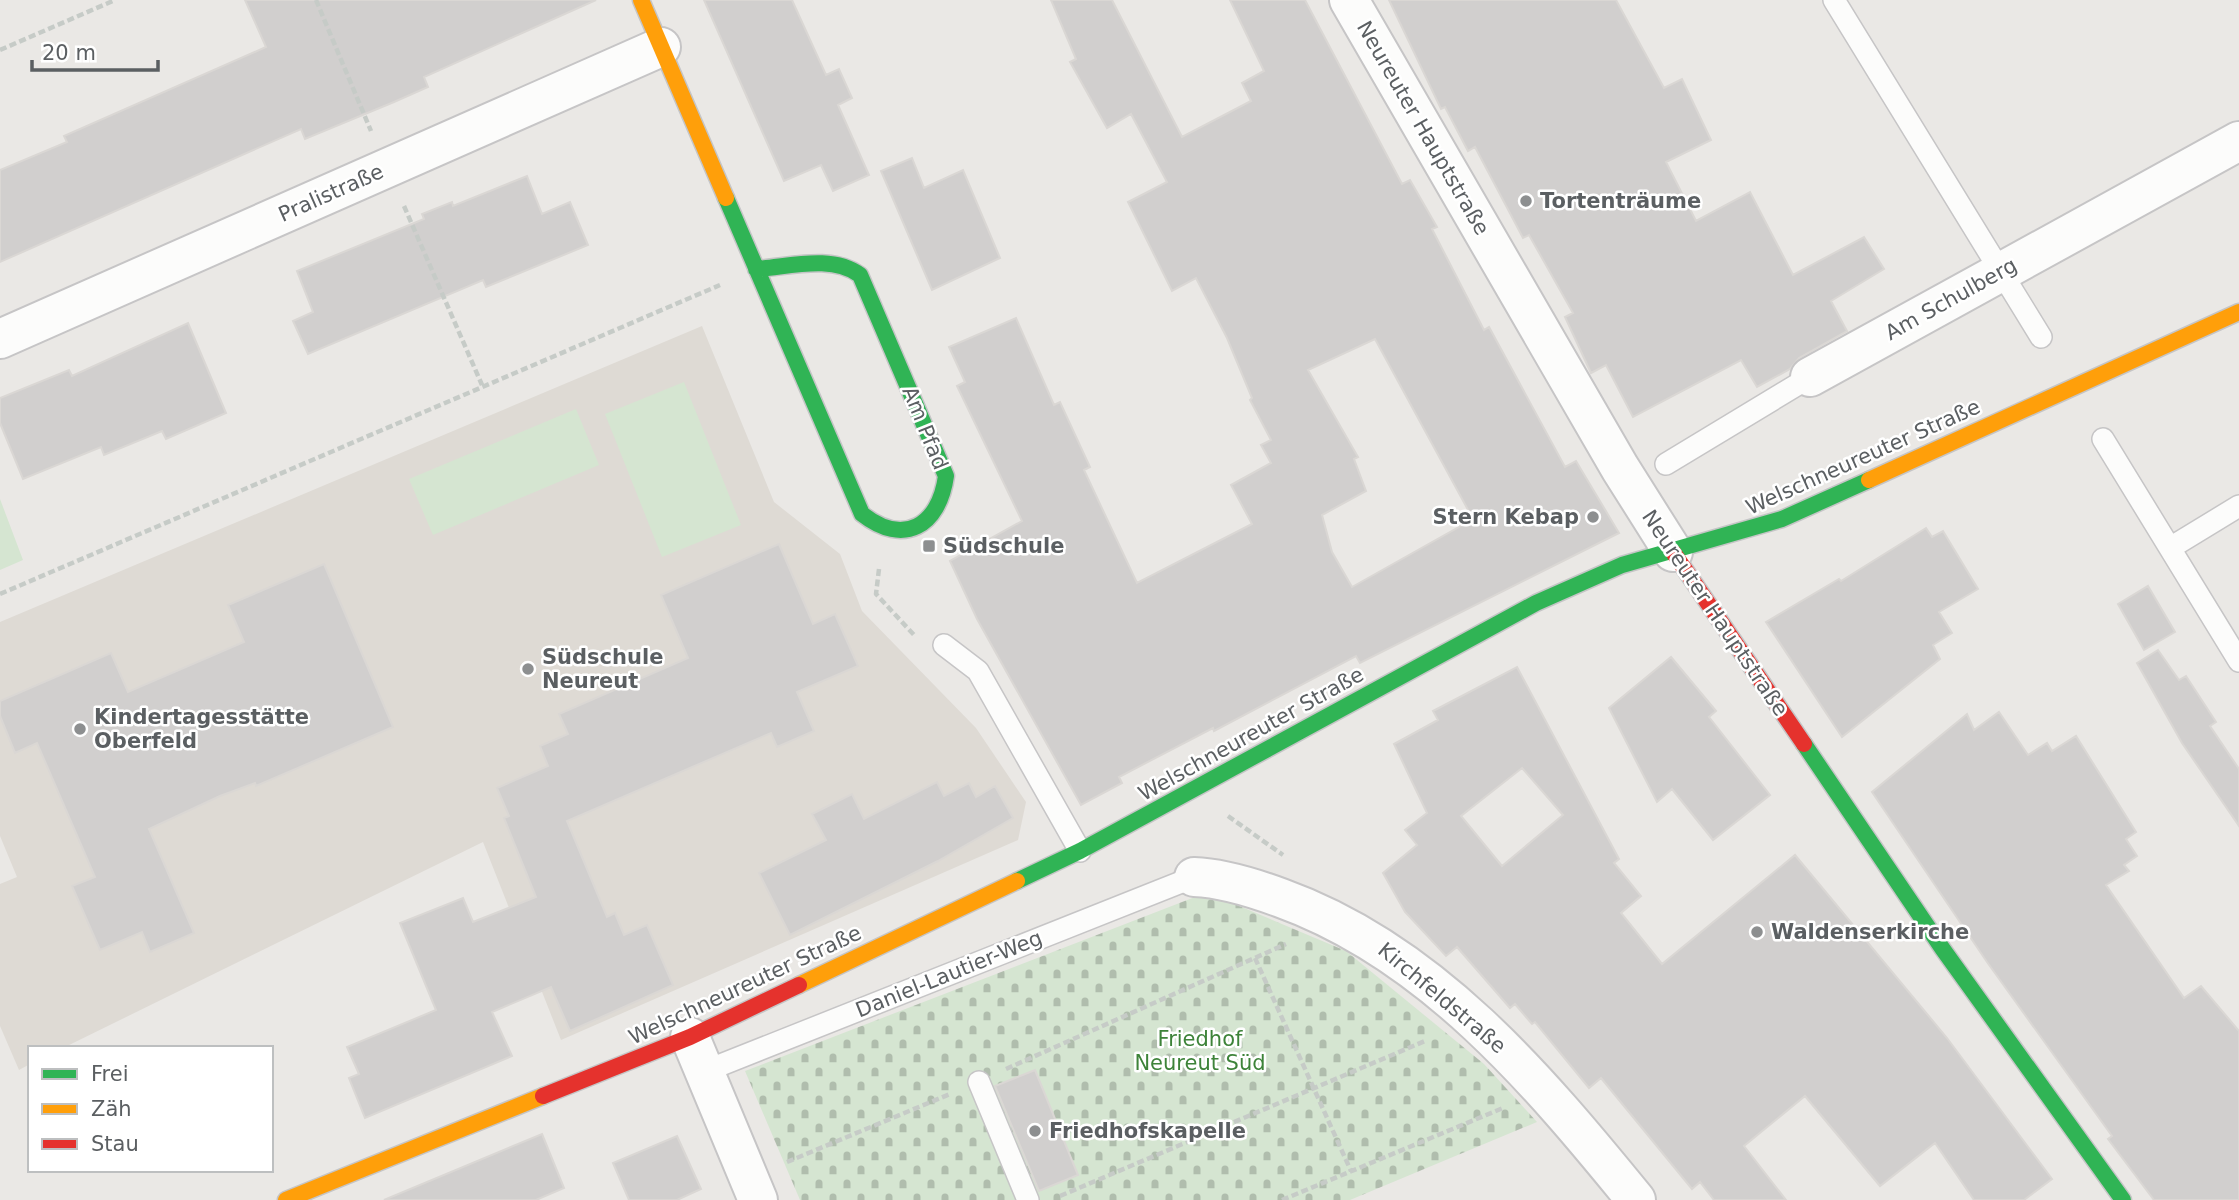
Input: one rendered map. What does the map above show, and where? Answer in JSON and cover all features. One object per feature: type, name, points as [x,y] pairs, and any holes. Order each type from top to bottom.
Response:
[{"type":"main road","points":[[641,0],[862,514],[872,524],[884,530]]},
{"type":"main road","name":"Am Pfad","points":[[756,270],[829,263],[846,265],[860,275],[946,476],[945,496],[936,513],[920,525],[898,531],[884,530]]},
{"type":"main road","name":"Welschneureuter Straße","points":[[286,1200],[697,1054],[1080,851],[1536,603],[1622,565],[1782,519],[2239,312]]},
{"type":"main road","name":"Neureuter Hauptstraße","points":[[1673,551],[1942,948],[2123,1200]]},
{"type":"street","name":"Neureuter Hauptstraße","points":[[1349,0],[1620,468],[1673,551]]},
{"type":"street","name":"Pralistraße","points":[[0,339],[661,47]]},
{"type":"street","name":"Am Schulberg","points":[[1810,377],[2239,141]]},
{"type":"street","name":"Kirchfeldstraße","points":[[1194,877],[1211,877],[1267,892],[1318,911],[1390,952],[1502,1047],[1534,1078],[1621,1195]]},
{"type":"street","points":[[697,1054],[753,1189]]},
{"type":"lane","points":[[1834,0],[2041,337]]},
{"type":"lane","name":"Am Schulberg","points":[[1666,464],[1810,377]]},
{"type":"lane","points":[[2103,439],[2239,662]]},
{"type":"lane","points":[[2170,548],[2239,506]]},
{"type":"lane","points":[[944,645],[978,671],[1080,851]]},
{"type":"lane","name":"Daniel-Lautier-Weg","points":[[697,1054],[1194,877]]},
{"type":"lane","points":[[979,1082],[1028,1200]]},
{"type":"path","points":[[0,50],[115,0]]},
{"type":"path","points":[[0,594],[756,270]]},
{"type":"path","points":[[884,530],[876,594],[928,651],[944,645]]},
{"type":"path","points":[[1228,816],[1280,850]]},
{"type":"path","points":[[753,1189],[979,1082],[1289,942],[1318,911]]},
{"type":"path","points":[[1255,957],[1351,1171]]},
{"type":"path","points":[[1049,1200],[1425,1041]]},
{"type":"path","points":[[1282,1200],[1502,1108],[1534,1078]]},
{"type":"shaded area","name":"Südschule Neureut","points":[[702,326],[774,502],[840,554],[862,611],[976,728],[1026,802],[1018,840],[561,1040],[483,842],[67,1046],[28,1046],[28,1065],[19,1070],[0,1026],[0,884],[17,877],[0,836],[0,622]]},
{"type":"green space","points":[[684,382],[741,525],[662,557],[605,414]]},
{"type":"green space","points":[[576,409],[599,465],[433,535],[409,479]]},
{"type":"green space","points":[[0,499],[23,560],[0,570]]},
{"type":"green space","name":"Friedhof Neureut Süd","points":[[1195,897],[1225,900],[1346,951],[1484,1064],[1537,1122],[1350,1200],[800,1200],[745,1071]]},
{"type":"building","points":[[245,0],[596,0],[424,77],[428,87],[394,102],[305,139],[301,129],[0,262],[0,170],[67,142],[64,136],[266,47]]},
{"type":"building","points":[[704,0],[792,0],[826,75],[839,69],[852,98],[838,105],[869,175],[833,191],[821,165],[784,181]]},
{"type":"building","points":[[1051,0],[1112,0],[1182,137],[1251,101],[1242,83],[1264,71],[1230,0],[1305,0],[1402,184],[1410,180],[1437,227],[1432,229],[1484,330],[1489,327],[1565,467],[1576,461],[1619,533],[1360,663],[1356,656],[1214,731],[1213,728],[1119,777],[1122,783],[1081,805],[977,619],[950,561],[1022,521],[957,386],[965,382],[949,347],[1016,318],[1054,405],[1060,402],[1090,467],[1084,470],[1137,583],[1252,524],[1231,485],[1271,463],[1261,445],[1271,440],[1250,400],[1252,398],[1227,338],[1196,278],[1172,291],[1128,202],[1167,182],[1131,114],[1107,128],[1070,62],[1076,59]],"holes":[[[1375,339],[1473,519],[1352,587],[1332,552],[1322,515],[1366,491],[1354,459],[1358,457],[1308,370]]]},
{"type":"building","points":[[1389,0],[1616,0],[1664,88],[1682,79],[1711,140],[1666,162],[1696,221],[1750,192],[1793,275],[1864,237],[1884,269],[1831,301],[1847,331],[1799,358],[1790,369],[1757,387],[1741,360],[1633,417],[1606,365],[1591,373],[1565,317],[1573,313],[1529,235],[1523,238],[1475,147],[1468,151],[1445,107],[1441,109]]},
{"type":"building","points":[[912,158],[924,188],[963,170],[1000,258],[932,290],[881,171]]},
{"type":"building","points":[[527,176],[542,214],[570,202],[588,245],[486,287],[483,280],[308,354],[293,321],[313,312],[297,271],[424,219],[422,214],[452,202],[453,206]]},
{"type":"building","points":[[188,323],[226,413],[166,439],[162,431],[104,455],[101,447],[23,479],[0,423],[0,398],[69,370],[72,376]]},
{"type":"building","points":[[1926,528],[1932,537],[1943,531],[1978,589],[1939,612],[1952,633],[1933,645],[1940,659],[1842,737],[1766,622],[1839,579],[1841,581]]},
{"type":"building","points":[[779,544],[813,624],[835,614],[858,666],[797,692],[814,731],[777,747],[771,733],[567,821],[607,917],[615,913],[624,935],[647,925],[673,985],[570,1031],[551,987],[492,1012],[512,1056],[365,1118],[349,1078],[359,1074],[347,1047],[436,1010],[400,923],[463,898],[473,922],[536,897],[504,818],[509,816],[497,788],[548,766],[540,746],[568,734],[559,714],[688,658],[661,595]]},
{"type":"building","points":[[324,564],[393,727],[256,786],[255,783],[220,796],[149,829],[194,933],[150,952],[142,932],[100,950],[72,886],[95,877],[37,743],[15,753],[0,716],[0,701],[111,653],[128,692],[244,642],[228,605]]},
{"type":"building","points":[[2148,586],[2175,632],[2144,650],[2118,604]]},
{"type":"building","points":[[2158,650],[2179,680],[2186,676],[2216,722],[2210,726],[2239,769],[2239,826],[2182,743],[2137,663]]},
{"type":"building","points":[[1671,657],[1716,711],[1709,717],[1770,795],[1713,840],[1672,789],[1657,802],[1609,708]]},
{"type":"building","points":[[1517,667],[1619,859],[1614,863],[1641,896],[1621,913],[1662,964],[1795,855],[1947,1038],[2052,1179],[2024,1200],[1974,1200],[1935,1143],[1880,1186],[1805,1096],[1744,1146],[1786,1200],[1714,1200],[1700,1182],[1692,1189],[1601,1078],[1589,1088],[1535,1022],[1532,1024],[1515,1004],[1510,1008],[1457,947],[1446,956],[1405,912],[1383,873],[1417,845],[1405,830],[1427,813],[1394,744],[1438,720],[1433,711]],"holes":[[[1522,768],[1563,815],[1502,866],[1461,816]]]},
{"type":"building","points":[[1999,712],[2028,755],[2047,743],[2052,751],[2076,736],[2136,832],[2126,839],[2137,856],[2124,865],[2129,871],[2106,885],[2184,998],[2201,986],[2239,1031],[2239,1200],[2154,1200],[2108,1139],[2112,1136],[1987,962],[1872,792],[1967,714],[1974,730]]},
{"type":"building","points":[[937,782],[944,796],[969,783],[976,797],[995,786],[1013,818],[938,861],[790,935],[759,873],[826,840],[812,814],[852,794],[864,819]]},
{"type":"building","name":"Friedhofskapelle","points":[[1035,1070],[1078,1175],[1039,1191],[995,1086]]},
{"type":"building","points":[[542,1134],[564,1188],[536,1200],[384,1200]]},
{"type":"building","points":[[677,1136],[701,1189],[677,1200],[629,1200],[613,1163]]},
{"type":"traffic: fast","points":[[726,198],[862,514],[877,524],[892,529],[905,530],[917,526],[936,508],[946,476],[860,275],[849,269],[823,263],[796,264],[769,268],[756,269]]},
{"type":"traffic: fast","points":[[1017,881],[1080,851],[1536,603],[1622,565],[1782,519],[1869,480]]},
{"type":"traffic: fast","points":[[1804,744],[1942,948],[2123,1200]]},
{"type":"traffic: slow","points":[[641,0],[726,198]]},
{"type":"traffic: slow","points":[[1869,480],[2239,312]]},
{"type":"traffic: slow","points":[[799,985],[1017,881]]},
{"type":"traffic: slow","points":[[286,1200],[543,1096]]},
{"type":"traffic: jam","points":[[1673,552],[1804,744]]},
{"type":"traffic: jam","points":[[543,1096],[690,1037],[799,985]]},
{"type":"place","name":"Tortenträume","points":[[1526,201]]},
{"type":"place","name":"Stern Kebap","points":[[1593,517]]},
{"type":"place","name":"Südschule","points":[[929,546]]},
{"type":"place","name":"Südschule Neureut","points":[[528,669]]},
{"type":"place","name":"Kindertagesstätte Oberfeld","points":[[80,729]]},
{"type":"place","name":"Waldenserkirche","points":[[1757,932]]},
{"type":"place","name":"Friedhofskapelle","points":[[1035,1131]]}]
